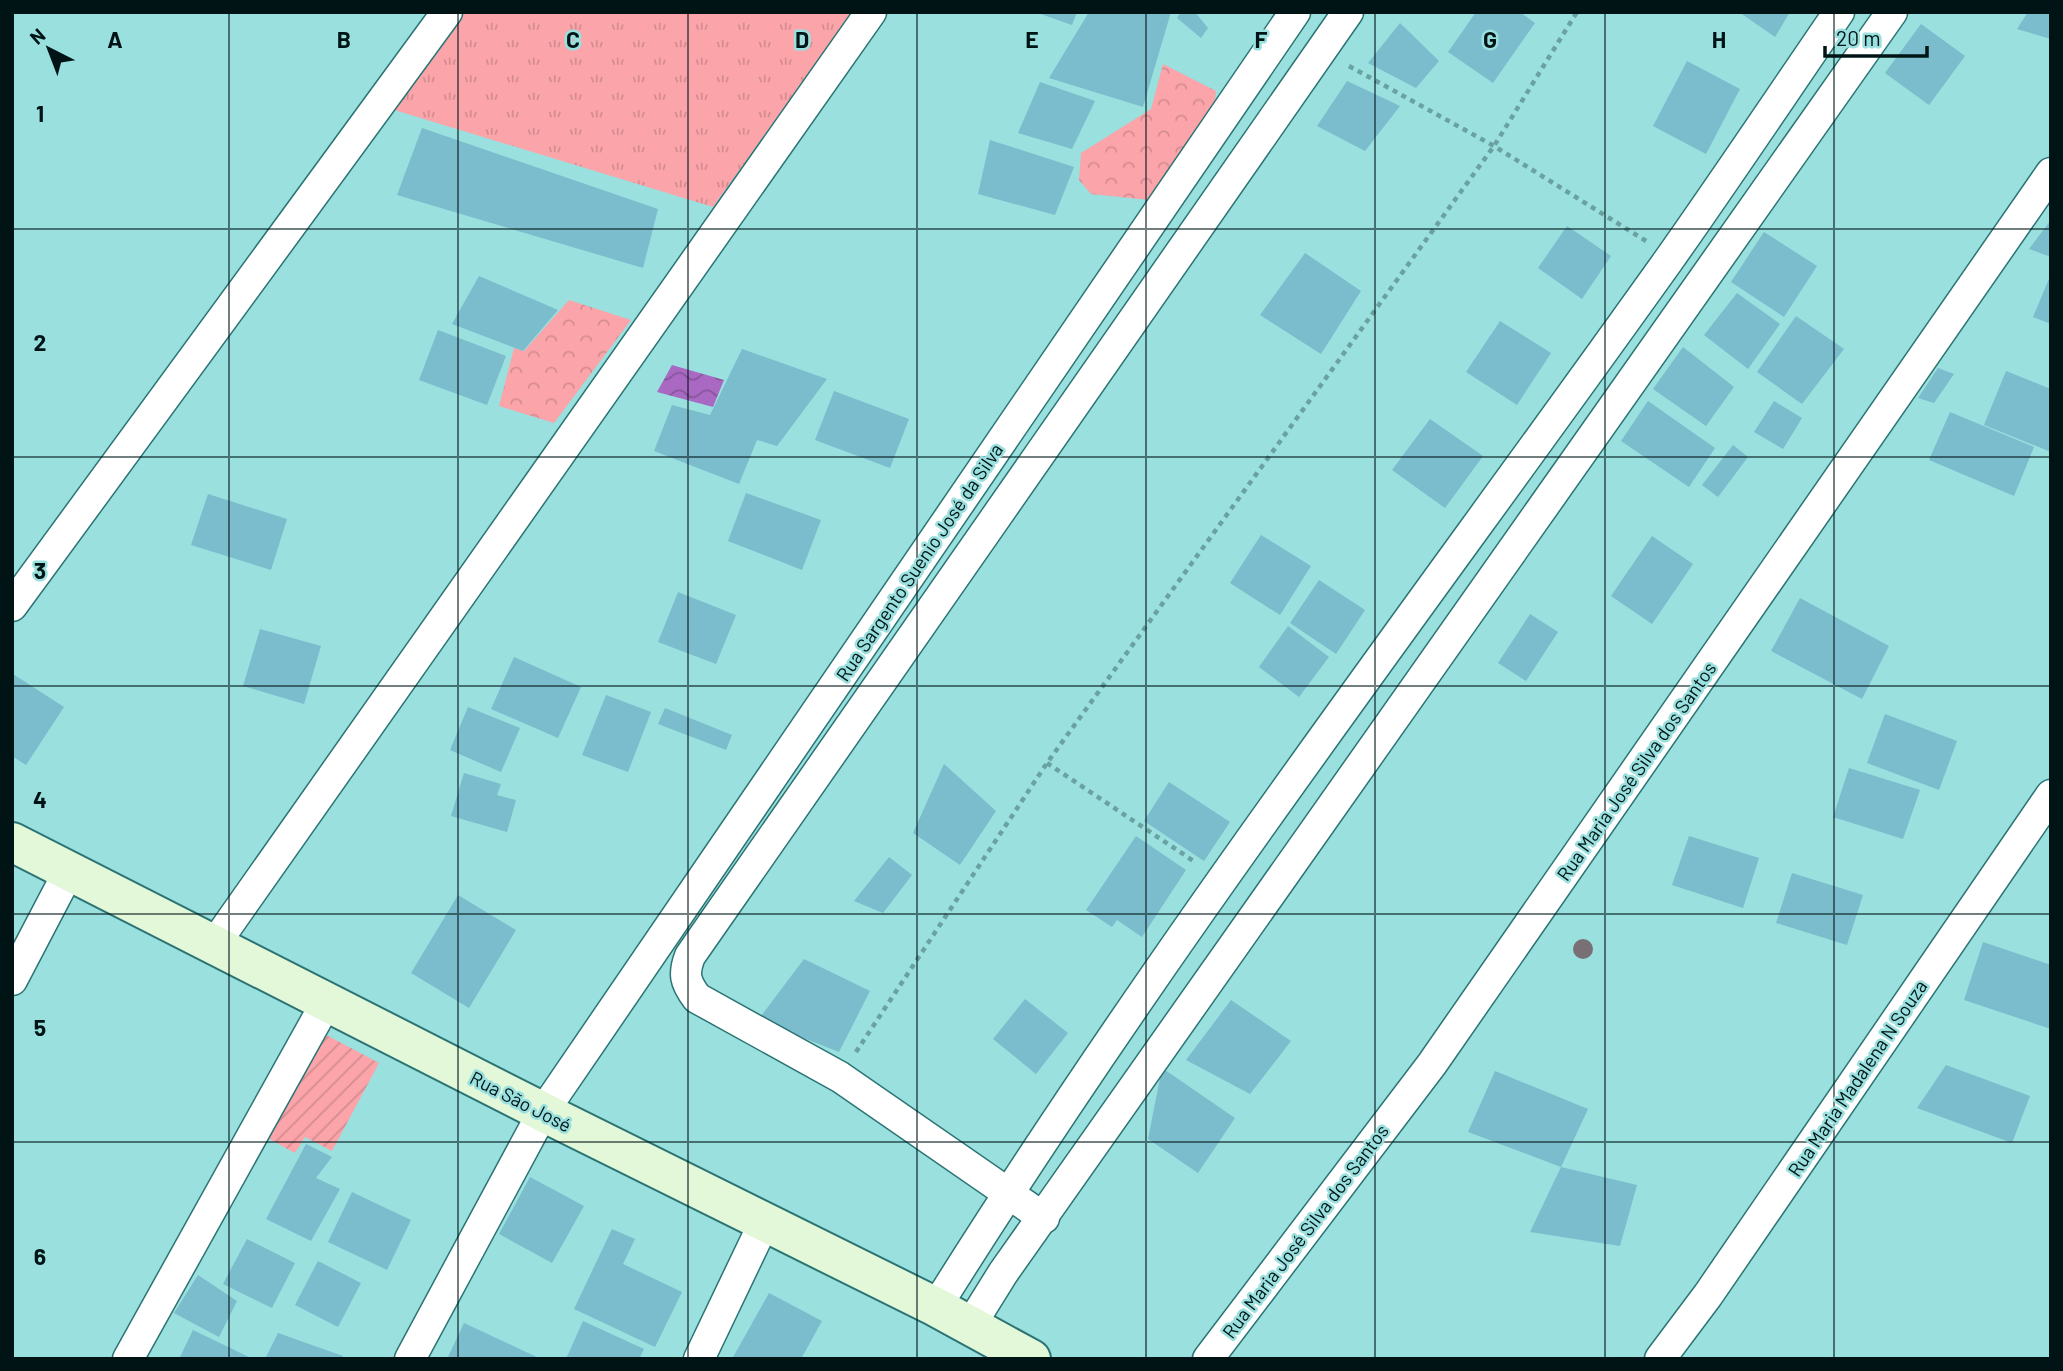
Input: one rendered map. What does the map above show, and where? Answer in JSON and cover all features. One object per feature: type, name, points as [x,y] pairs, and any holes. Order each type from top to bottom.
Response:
[{"type":"main road","name":"Rua São José","points":[[12,842],[326,1003],[936,1307],[1000,1347]]},
{"type":"street","points":[[12,606],[447,12]]},
{"type":"street","points":[[214,944],[871,12]]},
{"type":"street","name":"Rua Sargento Suenio José da Silva","points":[[410,1359],[543,1112],[1296,12]]},
{"type":"street","points":[[1044,1218],[840,1076],[697,998],[687,986],[684,972],[690,956],[1348,12]]},
{"type":"street","points":[[936,1307],[1008,1194],[1222,880],[1671,257],[1839,12]]},
{"type":"street","points":[[1000,1347],[1003,1273],[1892,12]]},
{"type":"street","name":"Rua Maria José Silva dos Santos","points":[[1208,1359],[1432,1064],[2051,173]]},
{"type":"street","name":"Rua Maria Madalena N Souza","points":[[1660,1359],[1708,1295],[2051,795]]},
{"type":"street","points":[[12,980],[69,871]]},
{"type":"street","points":[[128,1359],[326,1003]]},
{"type":"street","points":[[699,1359],[764,1223]]},
{"type":"path","points":[[840,1076],[1047,764],[1494,146],[1577,12]]},
{"type":"path","points":[[1321,50],[1494,146],[1671,257]]},
{"type":"path","points":[[1047,764],[1222,880]]},
{"type":"green space","points":[[462,12],[852,12],[713,207],[391,109]]},
{"type":"green space","points":[[1163,64],[1216,91],[1212,128],[1149,200],[1091,194],[1079,180],[1081,153],[1151,109]]},
{"type":"green space","points":[[569,300],[631,320],[554,423],[499,406],[514,348],[524,351]]},
{"type":"green space","points":[[317,1030],[379,1063],[332,1151],[305,1137],[295,1153],[262,1135]]},
{"type":"water","points":[[672,365],[724,380],[713,407],[657,392]]},
{"type":"building","points":[[1035,12],[1077,12],[1072,25]]},
{"type":"building","points":[[1089,12],[1171,12],[1143,107],[1049,78]]},
{"type":"building","points":[[1181,12],[1195,12],[1208,28],[1201,38],[1177,18]]},
{"type":"building","points":[[1476,12],[1520,12],[1535,23],[1493,83],[1448,52]]},
{"type":"building","points":[[1739,12],[1790,12],[1775,37]]},
{"type":"building","points":[[2028,12],[2051,12],[2051,39],[2017,29]]},
{"type":"building","points":[[1400,23],[1439,61],[1416,88],[1368,63]]},
{"type":"building","points":[[1921,24],[1965,56],[1929,105],[1885,73]]},
{"type":"building","points":[[1687,61],[1740,89],[1706,154],[1653,126]]},
{"type":"building","points":[[1347,81],[1400,106],[1365,151],[1317,126]]},
{"type":"building","points":[[1040,82],[1095,101],[1072,149],[1018,133]]},
{"type":"building","points":[[422,128],[658,209],[643,268],[397,195]]},
{"type":"building","points":[[990,140],[1074,167],[1055,215],[978,194]]},
{"type":"building","points":[[2051,220],[2051,257],[2029,249]]},
{"type":"building","points":[[1567,226],[1611,256],[1582,299],[1538,268]]},
{"type":"building","points":[[1764,232],[1817,266],[1784,317],[1731,282]]},
{"type":"building","points":[[1305,253],[1361,291],[1321,354],[1260,315]]},
{"type":"building","points":[[2051,274],[2051,324],[2033,317]]},
{"type":"building","points":[[479,276],[558,310],[523,351],[452,324]]},
{"type":"building","points":[[1737,293],[1780,324],[1748,369],[1704,335]]},
{"type":"building","points":[[1796,316],[1844,349],[1802,404],[1757,372]]},
{"type":"building","points":[[1500,321],[1551,353],[1517,405],[1466,372]]},
{"type":"building","points":[[438,330],[506,356],[487,405],[419,380]]},
{"type":"building","points":[[1683,347],[1734,387],[1706,426],[1653,389]]},
{"type":"building","points":[[742,349],[827,379],[777,446],[757,440],[739,484],[654,451],[672,405],[710,415]]},
{"type":"building","points":[[1938,368],[1954,374],[1934,403],[1918,398]]},
{"type":"building","points":[[2006,371],[2051,389],[2051,452],[1984,425]]},
{"type":"building","points":[[834,391],[909,419],[890,468],[815,440]]},
{"type":"building","points":[[1648,401],[1715,448],[1689,487],[1621,441]]},
{"type":"building","points":[[1774,401],[1802,418],[1783,449],[1754,432]]},
{"type":"building","points":[[1950,412],[2034,447],[2014,496],[1929,460]]},
{"type":"building","points":[[1430,419],[1483,456],[1445,508],[1392,470]]},
{"type":"building","points":[[1733,445],[1748,457],[1718,497],[1702,485]]},
{"type":"building","points":[[746,493],[821,520],[802,570],[728,541]]},
{"type":"building","points":[[208,494],[287,519],[271,570],[191,545]]},
{"type":"building","points":[[1261,535],[1311,566],[1280,615],[1230,583]]},
{"type":"building","points":[[1652,536],[1693,564],[1652,624],[1611,596]]},
{"type":"building","points":[[1319,580],[1365,610],[1336,654],[1290,623]]},
{"type":"building","points":[[678,592],[736,615],[716,664],[658,642]]},
{"type":"building","points":[[1800,598],[1889,646],[1862,699],[1771,651]]},
{"type":"building","points":[[1530,614],[1558,632],[1526,681],[1498,663]]},
{"type":"building","points":[[1288,626],[1329,657],[1299,697],[1259,667]]},
{"type":"building","points":[[260,629],[321,646],[304,704],[243,686]]},
{"type":"building","points":[[514,657],[581,687],[558,738],[491,709]]},
{"type":"building","points":[[13,674],[64,707],[26,765],[12,756]]},
{"type":"building","points":[[606,695],[651,712],[628,772],[582,755]]},
{"type":"building","points":[[468,707],[520,728],[501,772],[450,750]]},
{"type":"building","points":[[665,708],[732,735],[726,750],[658,724]]},
{"type":"building","points":[[1885,714],[1957,741],[1939,790],[1867,763]]},
{"type":"building","points":[[944,764],[996,811],[960,865],[913,833]]},
{"type":"building","points":[[1849,768],[1920,790],[1903,839],[1833,817]]},
{"type":"building","points":[[464,773],[501,784],[497,795],[516,800],[507,832],[451,816]]},
{"type":"building","points":[[1169,782],[1230,822],[1204,861],[1144,821]]},
{"type":"building","points":[[1136,836],[1186,870],[1142,937],[1117,920],[1112,927],[1086,910]]},
{"type":"building","points":[[1689,836],[1759,858],[1743,908],[1672,885]]},
{"type":"building","points":[[889,857],[912,875],[883,913],[854,901]]},
{"type":"building","points":[[1792,873],[1863,895],[1847,945],[1776,923]]},
{"type":"building","points":[[458,895],[516,930],[469,1008],[411,973]]},
{"type":"building","points":[[1983,942],[2051,965],[2051,1029],[1964,1000]]},
{"type":"building","points":[[804,959],[870,991],[839,1052],[758,1020]]},
{"type":"building","points":[[1025,999],[1068,1033],[1036,1074],[993,1039]]},
{"type":"building","points":[[1231,1000],[1291,1041],[1250,1094],[1186,1060]]},
{"type":"building","points":[[1946,1065],[2030,1096],[2012,1143],[1917,1108]]},
{"type":"building","points":[[1162,1068],[1235,1118],[1198,1173],[1148,1139]]},
{"type":"building","points":[[1495,1071],[1588,1109],[1561,1167],[1468,1132]]},
{"type":"building","points":[[306,1144],[332,1157],[316,1178],[340,1189],[311,1241],[266,1219]]},
{"type":"building","points":[[1561,1167],[1637,1185],[1620,1246],[1530,1232]]},
{"type":"building","points":[[530,1177],[584,1206],[552,1263],[499,1234]]},
{"type":"building","points":[[352,1192],[411,1220],[387,1270],[328,1242]]},
{"type":"building","points":[[612,1229],[635,1239],[623,1264],[682,1292],[655,1347],[574,1309]]},
{"type":"building","points":[[247,1239],[295,1263],[272,1308],[223,1284]]},
{"type":"building","points":[[318,1261],[361,1283],[338,1327],[295,1305]]},
{"type":"building","points":[[198,1275],[237,1301],[219,1337],[174,1313]]},
{"type":"building","points":[[769,1293],[822,1321],[801,1359],[732,1359]]},
{"type":"building","points":[[583,1321],[644,1349],[639,1359],[566,1359]]},
{"type":"building","points":[[464,1323],[541,1359],[447,1359]]},
{"type":"building","points":[[193,1330],[253,1359],[179,1359]]},
{"type":"building","points":[[278,1333],[343,1356],[342,1359],[265,1359]]}]
